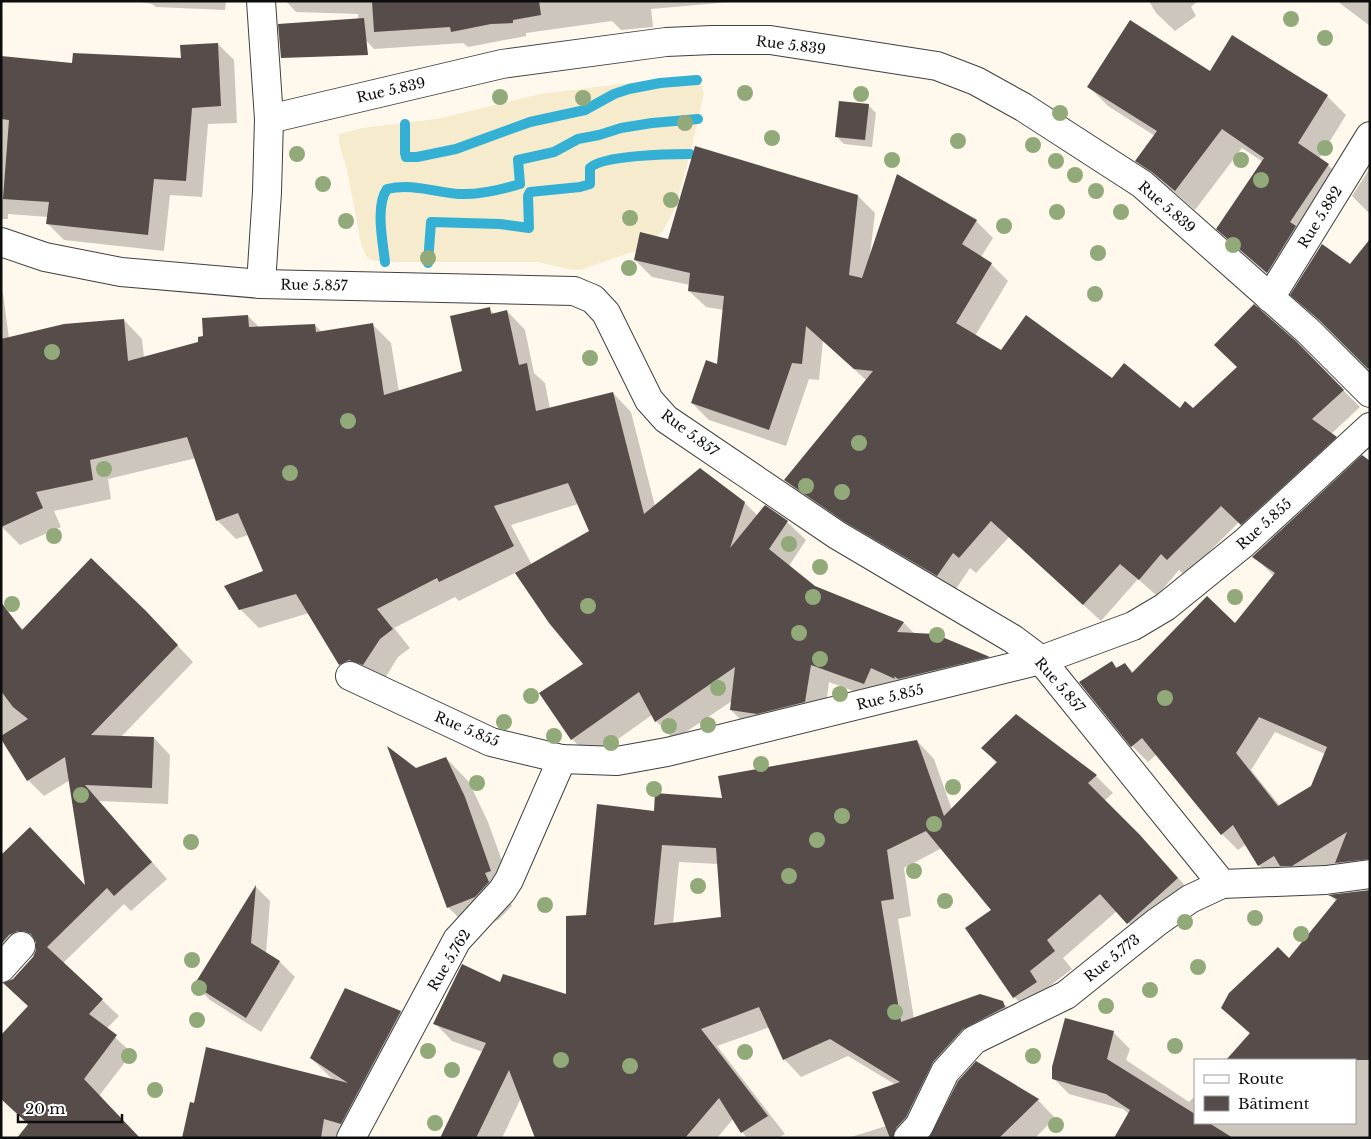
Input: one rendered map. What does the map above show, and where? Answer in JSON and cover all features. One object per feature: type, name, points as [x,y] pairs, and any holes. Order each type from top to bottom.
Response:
[{"type":"street","points":[[261,1],[268,119],[267,192],[261,284]]},
{"type":"street","name":"Rue 5.839","points":[[268,119],[502,64],[666,42],[770,40],[937,66],[976,80],[1024,107],[1142,184],[1308,331],[1370,393]]},
{"type":"street","name":"Rue 5.882","points":[[1270,298],[1370,136]]},
{"type":"street","name":"Rue 5.857","points":[[1,242],[45,257],[121,272],[261,284],[574,291],[593,299],[606,313],[650,400],[666,419],[837,536],[1014,639],[1041,660],[1222,884]]},
{"type":"street","name":"Rue 5.855","points":[[350,676],[491,742],[562,760],[617,761],[667,752],[1041,660],[1133,626],[1165,607],[1244,543],[1370,427]]},
{"type":"street","name":"Rue 5.762","points":[[350,1138],[457,940],[502,891],[509,880],[562,760]]},
{"type":"street","name":"Rue 5.773","points":[[908,1138],[919,1126],[945,1072],[974,1040],[1066,995],[1190,899],[1222,884],[1326,880],[1370,874]]},
{"type":"street","points":[[1,968],[21,946]]},
{"type":"shaded area","points":[[668,78],[697,80],[701,83],[704,94],[674,210],[663,231],[647,247],[580,270],[538,262],[385,262],[371,260],[366,256],[361,244],[347,170],[339,143],[339,134],[362,128],[437,119],[540,94]]},
{"type":"building","points":[[372,1],[539,1],[541,15],[513,20],[513,23],[491,24],[451,32],[450,27],[374,32]]},
{"type":"building","points":[[364,18],[368,55],[281,58],[278,24]]},
{"type":"building","points":[[1130,20],[1210,71],[1232,35],[1328,95],[1298,143],[1329,164],[1290,222],[1296,226],[1267,273],[1216,229],[1264,158],[1222,129],[1175,191],[1135,161],[1157,131],[1087,87]]},
{"type":"building","points":[[218,43],[221,106],[192,108],[186,181],[154,179],[148,235],[46,224],[49,202],[3,199],[9,120],[1,119],[1,56],[72,63],[73,53],[181,58],[180,45]]},
{"type":"building","points":[[839,101],[869,104],[865,140],[835,137]]},
{"type":"building","points":[[695,146],[858,195],[849,275],[862,278],[897,174],[977,220],[962,244],[992,263],[956,323],[1001,350],[1026,315],[1112,378],[1124,363],[1180,408],[1185,401],[1193,408],[1237,367],[1214,345],[1254,304],[1297,342],[1344,390],[1312,419],[1337,437],[1241,525],[1221,506],[1167,560],[1161,554],[1139,580],[1120,564],[1083,605],[991,521],[959,558],[953,553],[937,576],[845,522],[784,480],[873,371],[854,369],[806,326],[802,364],[792,363],[769,430],[691,403],[706,360],[717,364],[724,296],[688,291],[690,273],[634,260],[640,232],[668,239]]},
{"type":"building","points":[[1370,239],[1370,367],[1368,369],[1319,320],[1290,295],[1322,244],[1350,264]]},
{"type":"building","points":[[490,307],[491,314],[507,310],[519,365],[527,363],[536,411],[613,392],[644,514],[700,468],[745,502],[730,548],[765,505],[788,521],[769,549],[815,586],[904,622],[897,632],[935,634],[990,657],[898,679],[871,668],[864,684],[811,665],[805,702],[757,714],[730,710],[735,667],[655,722],[639,692],[571,740],[539,693],[583,664],[549,623],[515,573],[589,531],[568,483],[494,506],[514,546],[439,582],[437,578],[377,609],[393,629],[380,639],[363,665],[349,660],[339,665],[296,594],[239,610],[224,586],[263,571],[238,513],[216,521],[187,437],[90,460],[93,480],[36,492],[43,508],[1,527],[1,339],[64,324],[124,319],[128,361],[198,342],[198,337],[203,336],[202,318],[248,315],[249,327],[315,324],[316,332],[373,323],[384,395],[462,371],[450,316]]},
{"type":"building","points":[[1362,455],[1370,461],[1370,859],[1335,863],[1347,832],[1292,866],[1280,866],[1274,856],[1258,866],[1233,825],[1221,835],[1142,738],[1131,747],[1079,682],[1112,661],[1116,668],[1125,663],[1132,673],[1207,596],[1235,623],[1275,573],[1252,557]],"holes":[[[1259,717],[1327,747],[1311,786],[1278,806],[1236,753]]]},
{"type":"building","points":[[91,558],[178,645],[91,735],[154,737],[152,788],[85,785],[152,862],[114,896],[107,888],[47,947],[103,999],[89,1014],[117,1035],[84,1079],[140,1138],[17,1138],[28,1124],[1,1099],[1,1035],[28,1006],[3,983],[13,979],[33,957],[36,950],[36,942],[31,934],[17,931],[9,935],[1,944],[1,855],[30,827],[85,885],[65,757],[27,781],[1,739],[1,736],[28,719],[13,707],[1,691],[1,602],[22,630]]},
{"type":"building","points":[[1016,714],[1097,775],[1088,783],[1140,835],[1178,878],[1127,924],[1100,894],[1047,940],[1055,951],[1030,971],[1037,982],[1013,998],[965,928],[991,910],[926,831],[887,850],[894,899],[881,901],[901,1022],[980,994],[1003,1001],[1005,1007],[963,1029],[933,1062],[906,1117],[896,1128],[893,1138],[890,1138],[872,1092],[900,1082],[830,1039],[783,1060],[759,1007],[701,1029],[768,1116],[741,1133],[719,1098],[685,1138],[535,1138],[509,1070],[476,1138],[440,1138],[486,1043],[433,1024],[462,964],[500,982],[503,974],[566,994],[566,916],[586,915],[597,804],[654,811],[655,793],[722,798],[718,776],[917,740],[944,816],[997,762],[981,748]],"holes":[[[662,845],[716,848],[721,917],[654,925]]]},
{"type":"building","points":[[387,746],[416,768],[446,757],[465,797],[491,871],[485,873],[489,882],[475,897],[447,908]]},
{"type":"building","points":[[256,885],[251,943],[280,961],[246,1018],[194,985]]},
{"type":"building","points":[[1370,890],[1370,1060],[1227,1059],[1250,1033],[1221,1008],[1229,993],[1278,947],[1289,958],[1337,899],[1328,895]]},
{"type":"building","points":[[345,988],[401,1011],[341,1124],[324,1119],[321,1138],[182,1138],[190,1102],[194,1103],[206,1047],[348,1083],[310,1058]]},
{"type":"building","points":[[1065,1018],[1114,1031],[1107,1059],[1194,1113],[1194,1124],[1211,1124],[1233,1138],[1114,1138],[1130,1110],[1106,1094],[1052,1079],[1052,1067]]},
{"type":"building","points":[[976,1061],[1039,1099],[999,1138],[929,1138],[958,1081]]},
{"type":"waterway","points":[[405,124],[406,157],[417,157],[456,149],[530,122],[585,110],[614,94],[629,89],[660,83],[697,80]]},
{"type":"waterway","points":[[385,262],[381,205],[387,189],[414,187],[459,194],[497,190],[520,184],[518,160],[554,152],[578,139],[621,128],[698,119]]},
{"type":"waterway","points":[[428,263],[431,222],[500,224],[529,228],[528,196],[530,192],[580,187],[590,184],[590,168],[608,160],[637,156],[690,154]]}]
